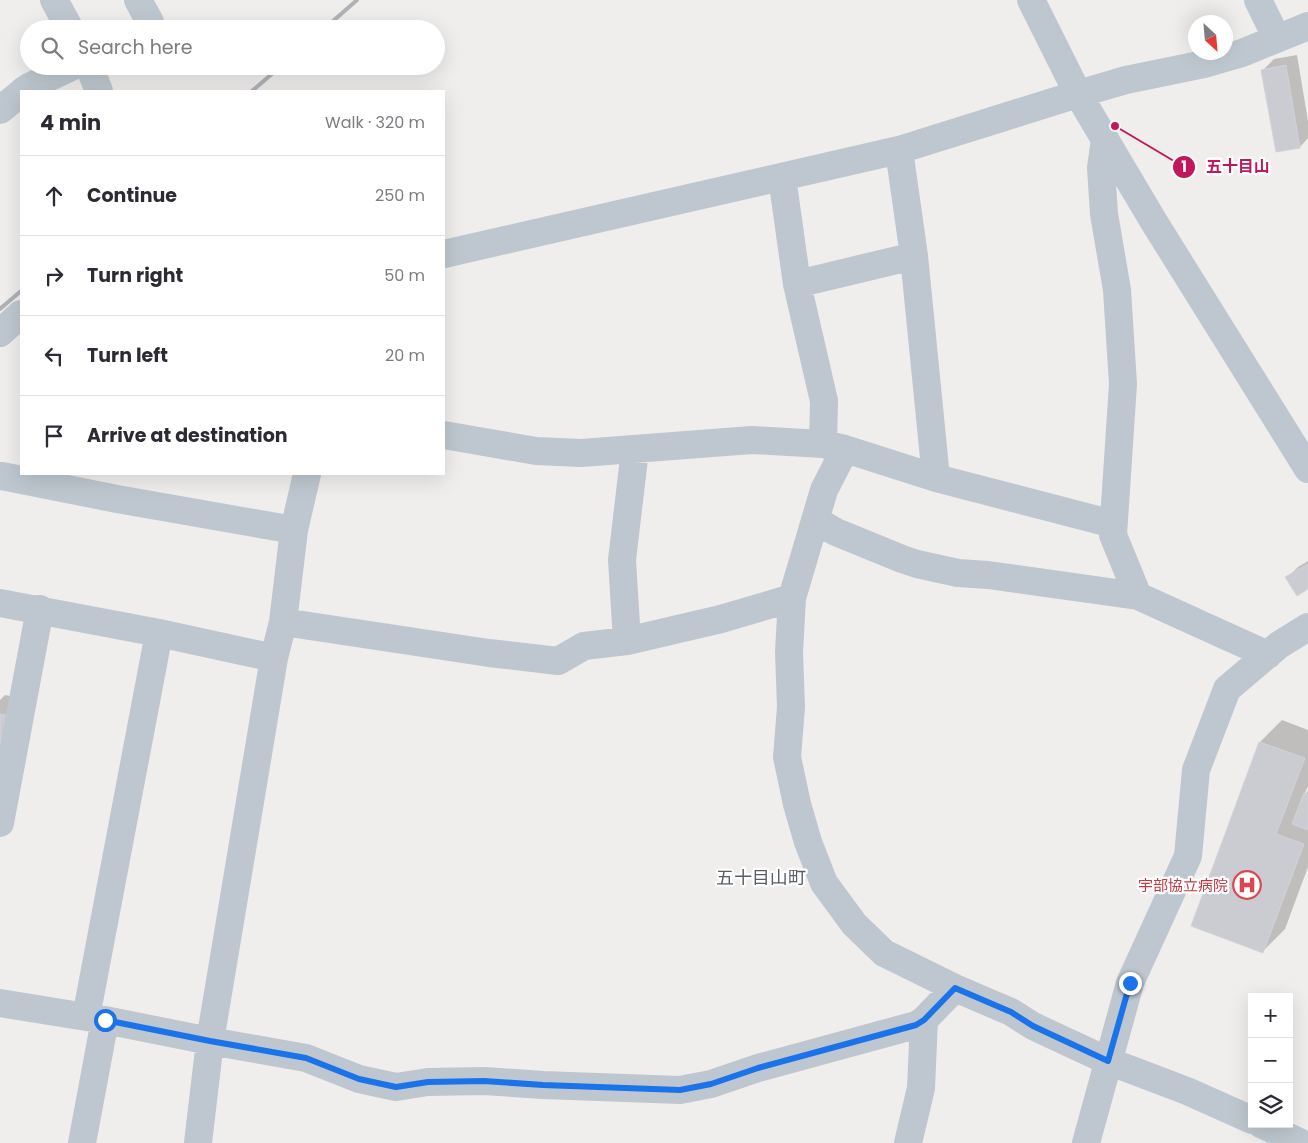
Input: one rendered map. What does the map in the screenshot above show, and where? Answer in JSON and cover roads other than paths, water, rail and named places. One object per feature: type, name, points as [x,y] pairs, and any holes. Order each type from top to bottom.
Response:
[{"type":"street","points":[[54,0],[65,20]]},
{"type":"street","points":[[1031,0],[1078,94],[1154,222],[1308,469]]},
{"type":"street","points":[[1258,0],[1277,39]]},
{"type":"street","points":[[445,254],[899,150],[1126,80],[1204,64],[1242,53],[1308,26]]},
{"type":"street","points":[[25,90],[54,75]]},
{"type":"street","points":[[93,75],[99,90]]},
{"type":"street","points":[[0,110],[20,94]]},
{"type":"street","points":[[1105,139],[1101,168],[1104,214],[1117,290],[1123,384],[1112,535],[1138,596]]},
{"type":"street","points":[[899,150],[914,256],[936,478]]},
{"type":"street","points":[[782,177],[797,284],[834,447],[824,490],[792,598],[789,652],[791,707],[787,757],[797,804],[808,842],[824,883],[854,924],[884,952],[955,988],[1011,1012],[1033,1026],[1108,1061],[1187,1091],[1248,1118]]},
{"type":"street","points":[[797,284],[914,256]]},
{"type":"street","points":[[445,435],[552,453],[635,450],[752,440],[834,447],[936,478],[1113,524]]},
{"type":"street","points":[[627,641],[622,560],[635,450]]},
{"type":"street","points":[[198,1143],[210,1041],[274,658],[284,622],[294,530],[307,475]]},
{"type":"street","points":[[2,476],[117,499],[294,530]]},
{"type":"street","points":[[815,520],[836,532],[917,564],[958,573],[988,575],[1138,596],[1268,655]]},
{"type":"street","points":[[284,622],[489,653],[558,661],[584,646],[627,641],[721,619],[792,598]]},
{"type":"street","points":[[0,603],[40,609],[274,658]]},
{"type":"street","points":[[0,824],[40,609]]},
{"type":"street","points":[[1086,1143],[1130,983],[1188,856],[1196,770],[1227,689],[1279,645],[1308,627]]},
{"type":"street","points":[[82,1143],[96,1019],[159,633]]},
{"type":"street","points":[[0,1002],[306,1058],[359,1079],[396,1087],[428,1082],[484,1081],[680,1090],[711,1084],[758,1068],[916,1025],[924,1020],[955,988]]},
{"type":"street","points":[[908,1143],[921,1088],[924,1020]]},
{"type":"street","points":[[1269,1128],[1301,1143]]},
{"type":"railway","points":[[334,20],[357,0]]},
{"type":"railway","points":[[253,90],[271,75]]},
{"type":"railway","points":[[0,309],[20,292]]},
{"type":"place","name":"五十目山","points":[[1115,126]]},
{"type":"place","name":"宇部協立病院","points":[[1247,885]]},
{"type":"district","name":"五十目山町","points":[[761,877]]}]
